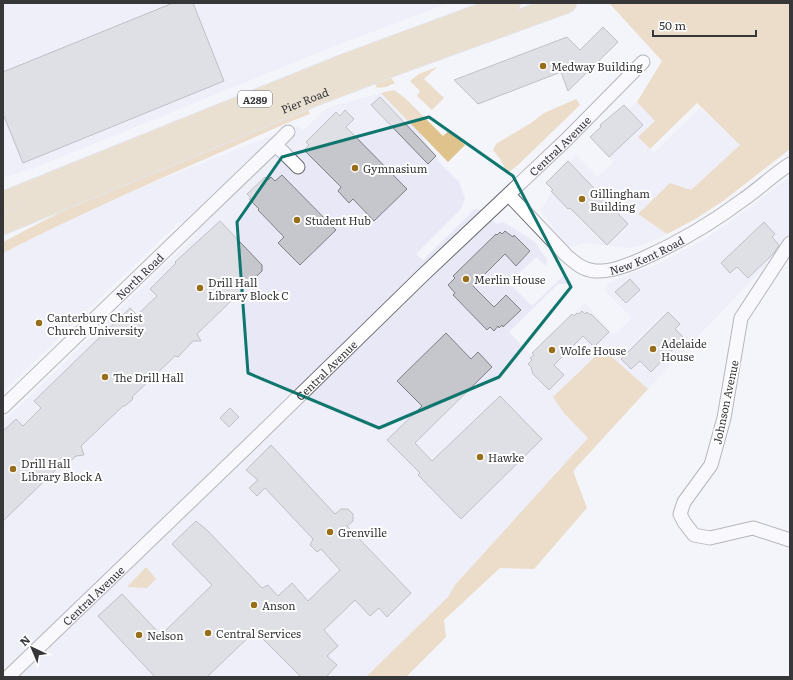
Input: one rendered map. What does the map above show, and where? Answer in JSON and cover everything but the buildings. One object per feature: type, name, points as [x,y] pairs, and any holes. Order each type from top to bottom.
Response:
[{"type":"main road","name":"Pier Road","points":[[3,202],[338,66],[510,3]]},
{"type":"main road","name":"Pier Road","points":[[3,224],[348,83],[566,3]]},
{"type":"main road","points":[[3,232],[71,196]]},
{"type":"street","name":"Central Avenue","points":[[8,677],[422,276],[567,139],[643,62]]},
{"type":"street","name":"North Road","points":[[3,407],[288,132]]},
{"type":"street","points":[[274,145],[298,167]]},
{"type":"street","name":"New Kent Road","points":[[509,195],[576,264],[586,269],[607,271],[652,254],[691,234],[735,206],[790,164]]},
{"type":"street","name":"Johnson Avenue","points":[[790,243],[741,318],[724,418],[711,465],[684,502],[680,514],[694,535],[710,538],[752,528],[790,540]]},
{"type":"highlighted area","points":[[429,117],[513,176],[571,287],[499,377],[379,428],[248,373],[237,222],[282,157]]},
{"type":"shaded area","points":[[3,3],[449,3],[340,44],[34,168],[3,178]]},
{"type":"shaded area","points":[[790,3],[790,149],[723,201],[697,218],[667,234],[638,214],[670,183],[691,190],[740,145],[697,103],[650,149],[638,137],[655,121],[637,102],[662,61],[610,4]]},
{"type":"shaded area","points":[[437,67],[424,79],[444,98],[432,110],[417,96],[420,91],[410,81],[419,74]]},
{"type":"shaded area","points":[[391,78],[395,83],[386,87],[377,88],[375,84]]},
{"type":"shaded area","points":[[391,90],[440,163],[459,182],[465,198],[461,209],[416,254],[423,260],[470,214],[473,209],[479,209],[497,224],[503,222],[534,241],[547,260],[546,266],[536,257],[509,283],[532,306],[564,275],[570,282],[571,284],[558,284],[509,332],[531,355],[585,303],[614,335],[632,318],[604,290],[609,283],[632,273],[654,266],[705,239],[790,178],[790,240],[648,389],[574,470],[577,470],[380,677],[3,677],[3,422],[198,233],[180,221],[3,392],[3,253],[91,209],[154,182],[297,126],[304,130],[326,109],[333,106]]},
{"type":"shaded area","points":[[394,90],[405,98],[443,136],[450,130],[465,145],[448,162],[381,93]]},
{"type":"shaded area","points":[[576,99],[580,105],[518,165],[507,172],[493,150],[496,144],[531,123],[544,113]]},
{"type":"shaded area","points":[[637,102],[655,121],[638,137],[654,153],[700,108],[740,145],[691,190],[638,214],[667,234],[651,242],[631,248],[586,243],[567,247],[541,210],[575,154],[598,177],[614,162],[595,142]]},
{"type":"shaded area","points":[[308,109],[310,114],[109,202],[3,253],[3,242],[74,205]]},
{"type":"shaded area","points":[[603,349],[648,389],[573,471],[587,508],[534,569],[500,568],[444,620],[446,637],[406,677],[366,677],[448,597],[455,585],[588,438],[564,413],[553,397]]},
{"type":"shaded area","points":[[146,567],[156,579],[147,588],[127,587]]},
{"type":"place","name":"Medway Building","points":[[543,66]]},
{"type":"place","name":"Gymnasium","points":[[355,168]]},
{"type":"place","name":"Gillingham Building","points":[[582,199]]},
{"type":"place","name":"Student Hub","points":[[297,220]]},
{"type":"place","name":"Merlin House","points":[[466,279]]},
{"type":"place","name":"Drill Hall Library Block C","points":[[200,288]]},
{"type":"place","name":"Canterbury Christ Church University","points":[[39,323]]},
{"type":"place","name":"Adelaide House","points":[[653,349]]},
{"type":"place","name":"Wolfe House","points":[[552,350]]},
{"type":"place","name":"The Drill Hall","points":[[105,377]]},
{"type":"place","name":"Hawke","points":[[480,457]]},
{"type":"place","name":"Drill Hall Library Block A","points":[[13,469]]},
{"type":"place","name":"Grenville","points":[[330,532]]},
{"type":"place","name":"Anson","points":[[254,605]]},
{"type":"place","name":"Central Services","points":[[208,633]]},
{"type":"place","name":"Nelson","points":[[139,635]]}]
